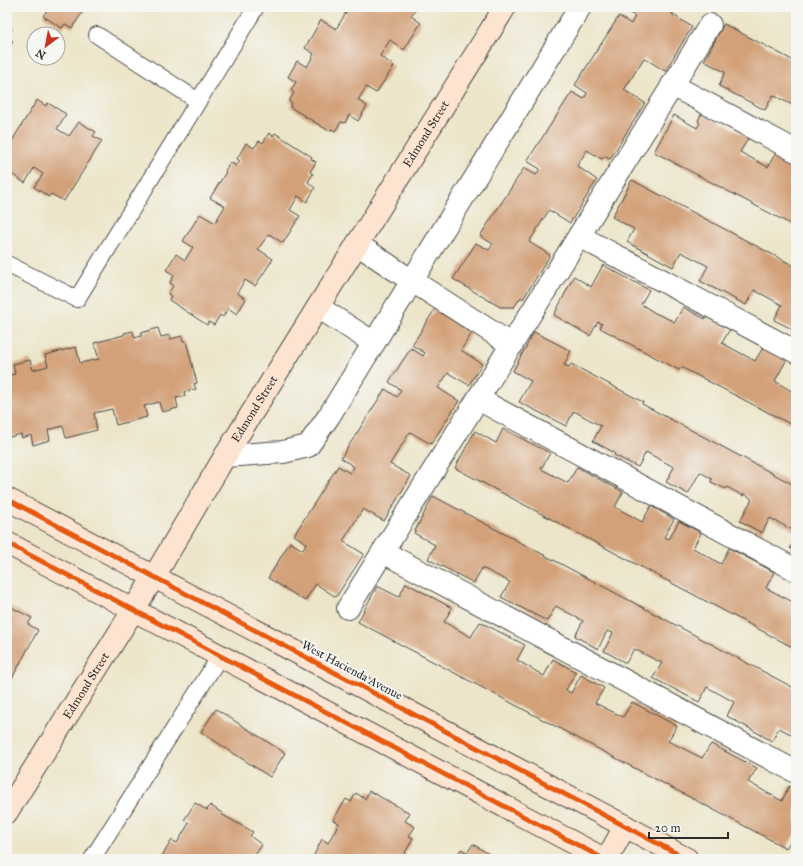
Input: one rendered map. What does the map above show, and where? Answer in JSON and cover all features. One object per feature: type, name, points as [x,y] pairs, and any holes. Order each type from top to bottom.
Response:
[{"type":"main road","name":"Edmond Street","points":[[7,812],[134,610],[225,456],[505,7]]},
{"type":"main road","name":"West Hacienda Avenue","points":[[7,499],[625,826],[658,852],[687,859]]},
{"type":"main road","points":[[7,543],[605,859],[625,826]]},
{"type":"street","points":[[225,456],[283,452],[308,446],[329,416],[580,7]]},
{"type":"street","points":[[348,608],[710,26]]},
{"type":"street","points":[[672,85],[796,150]]},
{"type":"street","points":[[579,236],[796,352]]},
{"type":"street","points":[[358,244],[512,345]]},
{"type":"street","points":[[318,307],[374,343]]},
{"type":"street","points":[[478,399],[796,570]]},
{"type":"street","points":[[383,552],[796,772]]},
{"type":"lane","points":[[7,264],[77,299],[256,7]]},
{"type":"lane","points":[[97,35],[198,101]]},
{"type":"lane","points":[[92,859],[220,656]]},
{"type":"building","points":[[45,7],[86,7],[72,28],[65,24],[64,26],[59,26],[43,16],[48,9]]},
{"type":"building","points":[[336,7],[417,7],[411,16],[421,23],[404,50],[390,40],[380,56],[394,66],[376,93],[366,87],[358,100],[367,106],[358,121],[349,115],[345,123],[341,122],[335,131],[331,129],[329,131],[290,107],[292,103],[289,101],[294,93],[291,90],[296,82],[288,77],[297,61],[307,67],[314,54],[305,48],[321,20],[336,29],[346,13]]},
{"type":"building","points":[[624,7],[676,7],[672,14],[692,27],[665,71],[644,58],[624,90],[645,103],[610,159],[605,156],[602,159],[587,150],[577,166],[597,180],[570,223],[549,210],[529,242],[550,255],[523,299],[521,297],[514,307],[500,307],[453,279],[476,243],[489,250],[493,244],[480,236],[524,168],[536,175],[540,169],[527,161],[572,92],[584,99],[587,93],[575,85],[619,16],[631,24],[635,16],[623,9]]},
{"type":"building","points":[[724,24],[796,62],[796,107],[773,95],[765,110],[719,86],[725,72],[704,61]]},
{"type":"building","points":[[7,27],[12,29],[8,38],[13,41],[7,53]]},
{"type":"building","points":[[37,100],[46,106],[48,103],[66,114],[57,129],[69,136],[79,122],[96,132],[93,136],[102,141],[64,201],[51,194],[49,197],[34,187],[43,174],[34,168],[25,183],[7,171],[7,149]]},
{"type":"building","points":[[702,113],[749,137],[740,152],[768,167],[776,152],[796,162],[796,227],[654,152],[674,115],[697,128],[700,123],[698,121]]},
{"type":"building","points":[[269,133],[273,136],[275,133],[312,157],[311,159],[316,162],[310,172],[313,174],[308,182],[315,188],[307,202],[298,196],[290,210],[300,216],[283,243],[269,234],[258,249],[273,259],[255,286],[245,280],[237,293],[246,299],[237,314],[228,308],[223,317],[220,315],[214,325],[209,322],[207,325],[169,300],[171,296],[168,294],[173,286],[170,283],[174,275],[166,270],[176,254],[185,260],[193,247],[183,241],[200,214],[215,223],[225,206],[210,198],[226,172],[225,171],[230,162],[236,166],[240,161],[237,159],[246,143],[254,148],[259,141],[263,143]]},
{"type":"building","points":[[632,180],[796,267],[796,331],[774,320],[782,305],[754,290],[746,305],[700,281],[708,266],[681,252],[673,267],[627,242],[634,229],[612,217]]},
{"type":"building","points":[[603,265],[649,290],[641,304],[655,313],[675,322],[683,307],[705,319],[706,316],[730,329],[722,343],[755,361],[764,346],[787,359],[775,381],[796,394],[796,427],[681,367],[679,370],[600,328],[602,324],[598,322],[590,336],[554,315],[574,276],[591,287]]},
{"type":"building","points":[[435,309],[472,333],[461,350],[482,364],[469,385],[448,373],[438,388],[459,401],[431,444],[410,432],[390,464],[411,476],[384,521],[363,509],[343,541],[364,554],[336,597],[316,584],[305,601],[268,578],[290,542],[303,550],[306,543],[294,535],[338,466],[350,473],[354,467],[341,458],[385,389],[397,397],[401,390],[389,382],[411,348],[423,356],[425,353],[412,345]]},
{"type":"building","points":[[158,328],[161,337],[170,335],[170,339],[182,336],[183,341],[186,341],[197,383],[194,384],[196,389],[184,392],[185,396],[176,398],[178,408],[162,412],[159,402],[144,406],[147,417],[116,425],[112,409],[94,413],[97,430],[66,438],[63,426],[48,430],[50,440],[33,445],[31,435],[22,438],[21,434],[10,437],[7,432],[7,376],[15,374],[13,364],[30,360],[33,370],[48,366],[45,355],[76,347],[80,363],[99,359],[94,343],[133,331],[135,338],[141,336],[141,333]]},
{"type":"building","points":[[534,332],[571,351],[564,365],[569,367],[571,364],[643,402],[642,404],[796,486],[796,532],[770,518],[762,533],[740,521],[752,499],[744,494],[743,496],[727,487],[726,489],[711,482],[712,479],[700,472],[688,494],[666,482],[674,467],[646,452],[638,467],[614,455],[615,453],[593,441],[601,426],[574,411],[566,426],[519,402],[531,381],[513,371]]},
{"type":"building","points":[[503,429],[550,453],[541,469],[568,483],[577,467],[623,492],[615,507],[642,522],[651,506],[674,519],[664,537],[669,539],[679,521],[701,533],[693,548],[721,564],[729,548],[774,572],[766,588],[793,602],[796,597],[796,649],[455,468],[475,431],[496,443]]},
{"type":"building","points":[[433,496],[796,689],[796,737],[779,728],[772,741],[727,716],[734,702],[707,687],[699,702],[653,678],[662,663],[634,649],[626,663],[604,651],[613,633],[607,631],[598,649],[575,636],[583,621],[556,606],[547,621],[501,597],[510,582],[482,568],[474,583],[428,559],[435,545],[414,533]]},
{"type":"building","points":[[796,536],[796,551],[790,548]]},
{"type":"building","points":[[406,583],[452,608],[444,622],[471,637],[480,622],[525,645],[517,660],[544,676],[553,659],[576,672],[566,690],[571,693],[581,675],[604,688],[595,703],[623,717],[632,702],[677,726],[668,741],[702,758],[711,744],[757,768],[748,782],[782,801],[789,786],[796,789],[796,831],[789,844],[786,848],[358,622],[377,586],[399,597]]},
{"type":"building","points":[[7,605],[32,618],[28,624],[38,630],[10,682],[7,680]]},
{"type":"building","points":[[216,709],[285,753],[270,777],[201,732]]},
{"type":"building","points":[[369,791],[410,813],[405,821],[415,827],[409,836],[413,838],[402,859],[395,857],[394,859],[312,859],[322,839],[328,843],[339,823],[333,820],[346,799],[351,802],[356,793],[365,799]]},
{"type":"building","points":[[195,803],[207,810],[210,805],[222,813],[221,814],[253,832],[250,836],[262,845],[252,859],[166,859],[162,856],[172,840],[177,843],[189,823],[184,820]]},
{"type":"building","points":[[473,844],[496,859],[455,859],[461,849],[467,853]]},
{"type":"cycle path","points":[[7,499],[687,859]]},
{"type":"cycle path","points":[[7,543],[604,859]]}]
